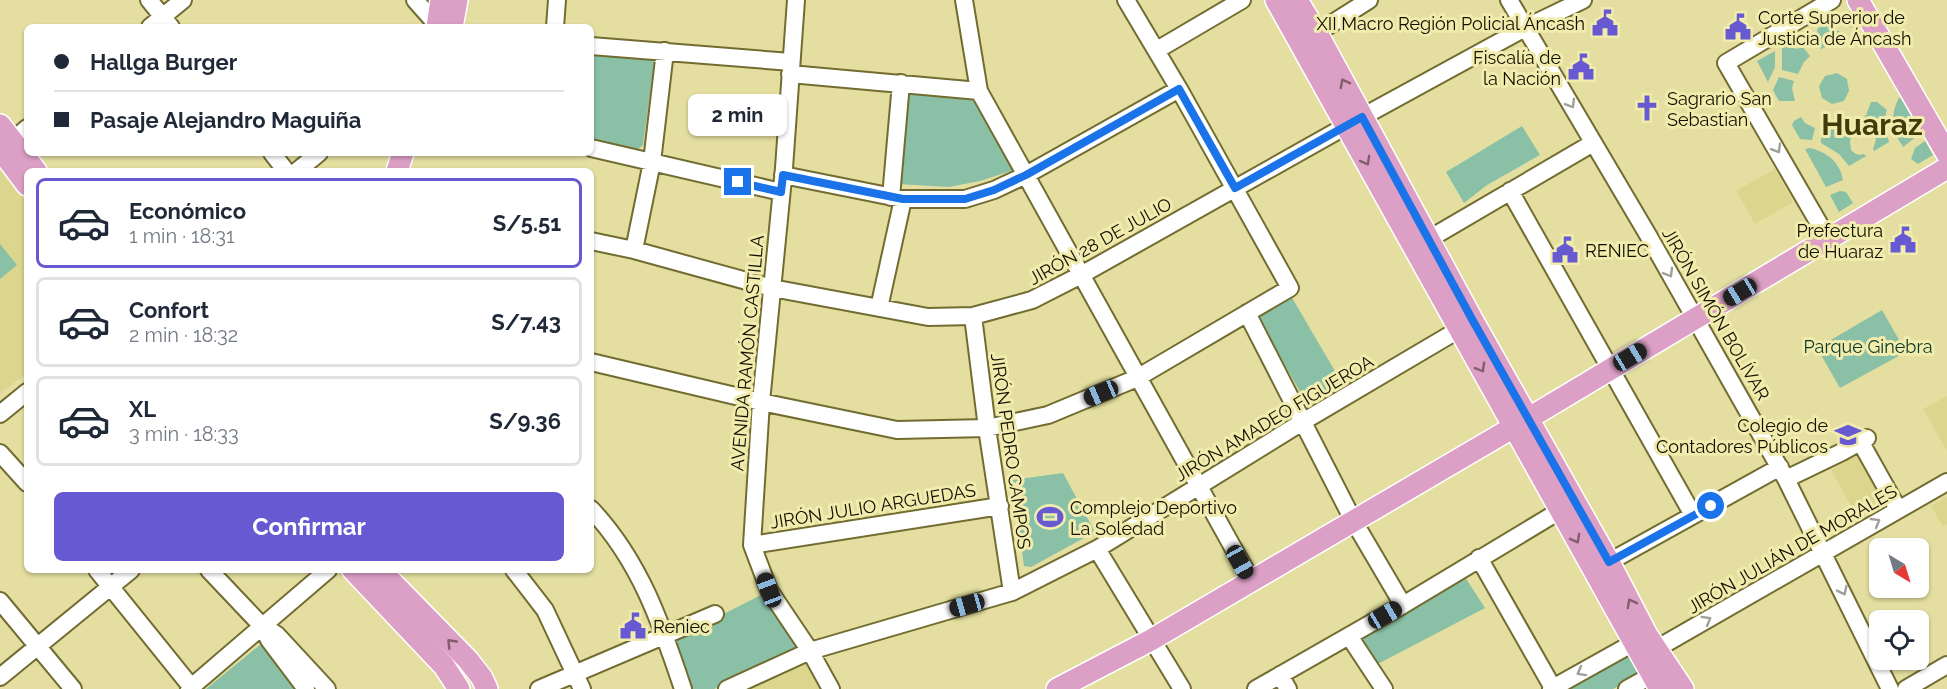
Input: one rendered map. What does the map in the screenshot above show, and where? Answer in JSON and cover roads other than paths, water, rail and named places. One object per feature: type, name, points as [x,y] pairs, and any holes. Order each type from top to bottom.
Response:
[{"type":"main road","points":[[441,0],[443,24]]},
{"type":"main road","points":[[445,24],[457,0]]},
{"type":"main road","points":[[1276,0],[1429,239],[1466,325]]},
{"type":"main road","points":[[1297,0],[1317,33],[1354,121],[1466,325],[1522,422],[1609,562],[1653,660]]},
{"type":"main road","points":[[1858,0],[1947,154]]},
{"type":"main road","points":[[7,140],[33,168]]},
{"type":"main road","points":[[7,140],[24,178]]},
{"type":"main road","points":[[1058,689],[1151,640],[1947,168]]},
{"type":"main road","points":[[1522,422],[1561,510],[1653,660],[1683,689]]},
{"type":"main road","points":[[356,573],[444,666],[459,689]]},
{"type":"main road","points":[[383,573],[468,660],[482,678],[487,689]]},
{"type":"street","points":[[149,0],[161,23],[183,0]]},
{"type":"street","points":[[415,0],[440,24]]},
{"type":"street","points":[[555,24],[557,0]]},
{"type":"street","name":"AVENIDA RAMÓN CASTILLA","points":[[796,0],[752,545],[769,590],[810,651],[831,689]]},
{"type":"street","points":[[964,0],[979,91],[1251,580]]},
{"type":"street","points":[[594,363],[762,402],[897,429],[987,428],[1048,415],[1137,378],[1290,288],[1157,50],[1126,0]]},
{"type":"street","points":[[1157,50],[1242,0]]},
{"type":"street","points":[[1317,33],[1370,0]]},
{"type":"street","name":"JIRÓN SIMÓN BOLÍVAR","points":[[1509,0],[1783,473],[1890,689]]},
{"type":"street","name":"JIRÓN 28 DE JULIO","points":[[594,243],[634,250],[772,288],[928,317],[973,316],[1032,300],[1081,275],[1354,121],[1526,28],[1583,0]]},
{"type":"street","points":[[1828,238],[1726,63],[1832,0]]},
{"type":"street","points":[[594,46],[665,51],[901,83],[979,91]]},
{"type":"street","points":[[634,250],[652,162],[665,51]]},
{"type":"street","points":[[879,308],[897,198],[901,83]]},
{"type":"street","points":[[594,149],[652,162],[782,184],[897,198],[965,199],[994,190],[1026,175],[1179,89]]},
{"type":"street","points":[[1429,239],[1593,143]]},
{"type":"street","points":[[274,156],[284,168]]},
{"type":"street","points":[[301,168],[315,156]]},
{"type":"street","points":[[1510,191],[1694,515]]},
{"type":"street","points":[[1247,313],[1353,520],[1403,605]]},
{"type":"street","name":"JIRÓN PEDRO CAMPOS","points":[[973,316],[987,428],[1012,592]]},
{"type":"street","name":"JIRÓN AMADEO FIGUEROA","points":[[727,689],[810,651],[1012,592],[1097,549],[1304,421],[1466,325]]},
{"type":"street","points":[[0,414],[24,398]]},
{"type":"street","points":[[1609,562],[1694,515],[1783,473],[1842,452],[1864,440],[1898,509]]},
{"type":"street","points":[[0,453],[24,480]]},
{"type":"street","name":"JIRÓN JULIÁN DE MORALES","points":[[1653,660],[1824,552],[1947,482]]},
{"type":"street","name":"JIRÓN JULIO ARGUEDAS","points":[[752,545],[1000,506]]},
{"type":"street","points":[[1256,689],[1284,682],[1348,636],[1561,510]]},
{"type":"street","points":[[594,512],[605,524],[639,575],[665,636],[683,689]]},
{"type":"street","points":[[1097,549],[1182,689]]},
{"type":"street","points":[[1479,558],[1552,688],[1653,660]]},
{"type":"street","points":[[99,573],[191,688],[325,573]]},
{"type":"street","points":[[0,677],[127,573]]},
{"type":"street","points":[[212,573],[262,627],[269,640],[306,689]]},
{"type":"street","points":[[516,573],[545,610],[582,689]]},
{"type":"street","points":[[0,601],[73,689]]},
{"type":"street","points":[[539,689],[715,614]]},
{"type":"street","points":[[262,627],[277,635],[327,689]]},
{"type":"street","points":[[1348,636],[1384,689]]},
{"type":"street","points":[[1627,689],[1653,660]]},
{"type":"street","points":[[1906,689],[1947,665]]},
{"type":"place","name":"XII Macro Región Policial Áncash","points":[[1605,23]]},
{"type":"place","name":"Corte Superior de Justicia de Áncash","points":[[1738,27]]},
{"type":"place","name":"Fiscalía de la Nación","points":[[1581,67]]},
{"type":"place","name":"Sagrario San Sebastian","points":[[1647,108]]},
{"type":"place","name":"Prefectura de Huaraz","points":[[1903,240]]},
{"type":"place","name":"RENIEC","points":[[1565,250]]},
{"type":"place","name":"Colegio de Contadores Públicos","points":[[1848,435]]},
{"type":"place","name":"Complejo Deportivo La Soledad","points":[[1050,517]]},
{"type":"place","name":"Reniec","points":[[633,626]]},
{"type":"district","name":"Huaraz","points":[[1872,124]]},
{"type":"park label","name":"Parque Ginebra","points":[[1868,346]]}]
